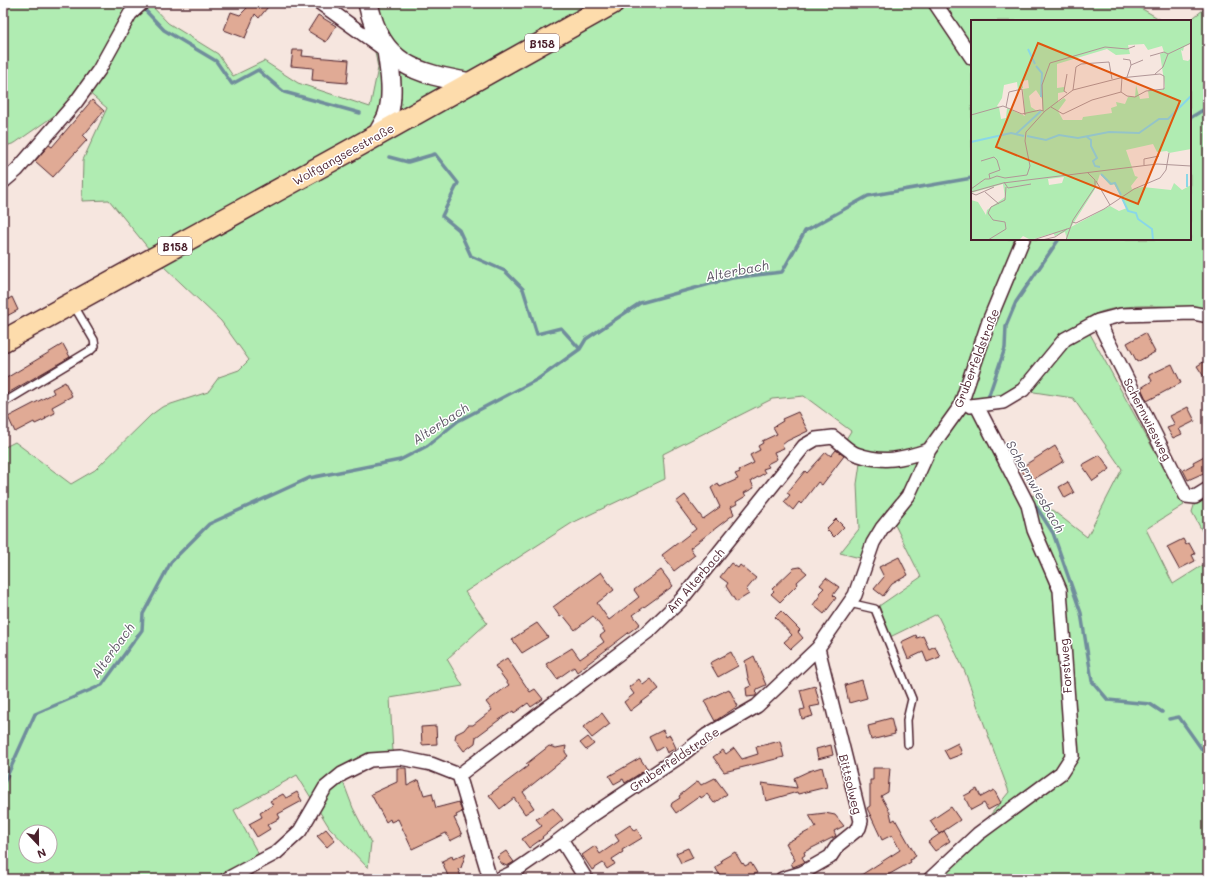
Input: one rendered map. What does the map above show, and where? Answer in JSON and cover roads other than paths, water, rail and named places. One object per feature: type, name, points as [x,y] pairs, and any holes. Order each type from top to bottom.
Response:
[{"type":"main road","points":[[368,3],[371,16],[387,51],[391,75],[388,114],[378,134]]},
{"type":"main road","name":"Wolfgangseestraße","points":[[3,341],[613,3]]},
{"type":"main road","points":[[387,51],[418,71],[471,82]]},
{"type":"street","points":[[320,3],[387,51]]},
{"type":"street","points":[[935,3],[971,57]]},
{"type":"street","points":[[3,182],[17,170],[76,102],[99,70],[130,14],[139,6]]},
{"type":"street","name":"Gruberfeldstraße","points":[[499,879],[513,876],[588,818],[679,757],[707,735],[757,706],[818,648],[855,595],[873,543],[882,528],[908,496],[929,450],[960,407],[989,321],[1023,240]]},
{"type":"street","points":[[960,407],[1003,402],[1023,390],[1066,339],[1098,322],[1121,315],[1193,313],[1208,316]]},
{"type":"street","name":"Schernwiesweg","points":[[1098,322],[1186,496],[1196,497],[1208,489]]},
{"type":"street","name":"Forstweg","points":[[930,879],[978,834],[1061,773],[1072,756],[1060,590],[1034,530],[1028,505],[977,406]]},
{"type":"street","name":"Am Alterbach","points":[[459,775],[644,634],[681,600],[804,446],[816,439],[833,437],[855,454],[884,460],[901,460],[929,450]]},
{"type":"street","name":"Bittsolweg","points":[[782,879],[802,873],[830,857],[838,845],[859,828],[861,821],[818,648]]},
{"type":"street","points":[[227,879],[276,853],[300,832],[325,788],[342,774],[370,760],[400,758],[431,764],[459,775],[490,879]]},
{"type":"street","points":[[561,839],[586,879]]},
{"type":"lane","points":[[3,403],[91,350],[95,346],[94,340],[72,303]]},
{"type":"lane","points":[[849,603],[875,609],[912,699],[907,720],[908,744]]},
{"type":"waterway","points":[[142,7],[164,30],[216,61],[232,84],[258,70],[284,92],[360,113]]},
{"type":"waterway","name":"Alterbach","points":[[1191,117],[1208,107]]},
{"type":"waterway","points":[[389,157],[408,162],[435,154],[458,183],[442,216],[459,230],[471,256],[505,271],[523,289],[537,334],[561,328],[580,349]]},
{"type":"waterway","name":"Alterbach","points":[[3,785],[35,714],[102,685],[142,630],[143,614],[171,562],[209,524],[309,478],[400,460],[427,446],[458,421],[538,379],[580,349],[586,339],[640,303],[732,278],[782,272],[805,231],[868,196],[971,178]]},
{"type":"waterway","name":"Schernwiesbach","points":[[988,398],[1005,348],[1006,326],[1016,302],[1058,240]]},
{"type":"waterway","name":"Schernwiesbach","points":[[1032,500],[1053,533],[1081,613],[1092,681],[1108,700],[1150,704],[1162,712]]},
{"type":"waterway","name":"Schernwiesbach","points":[[1169,719],[1179,717],[1208,758]]}]
